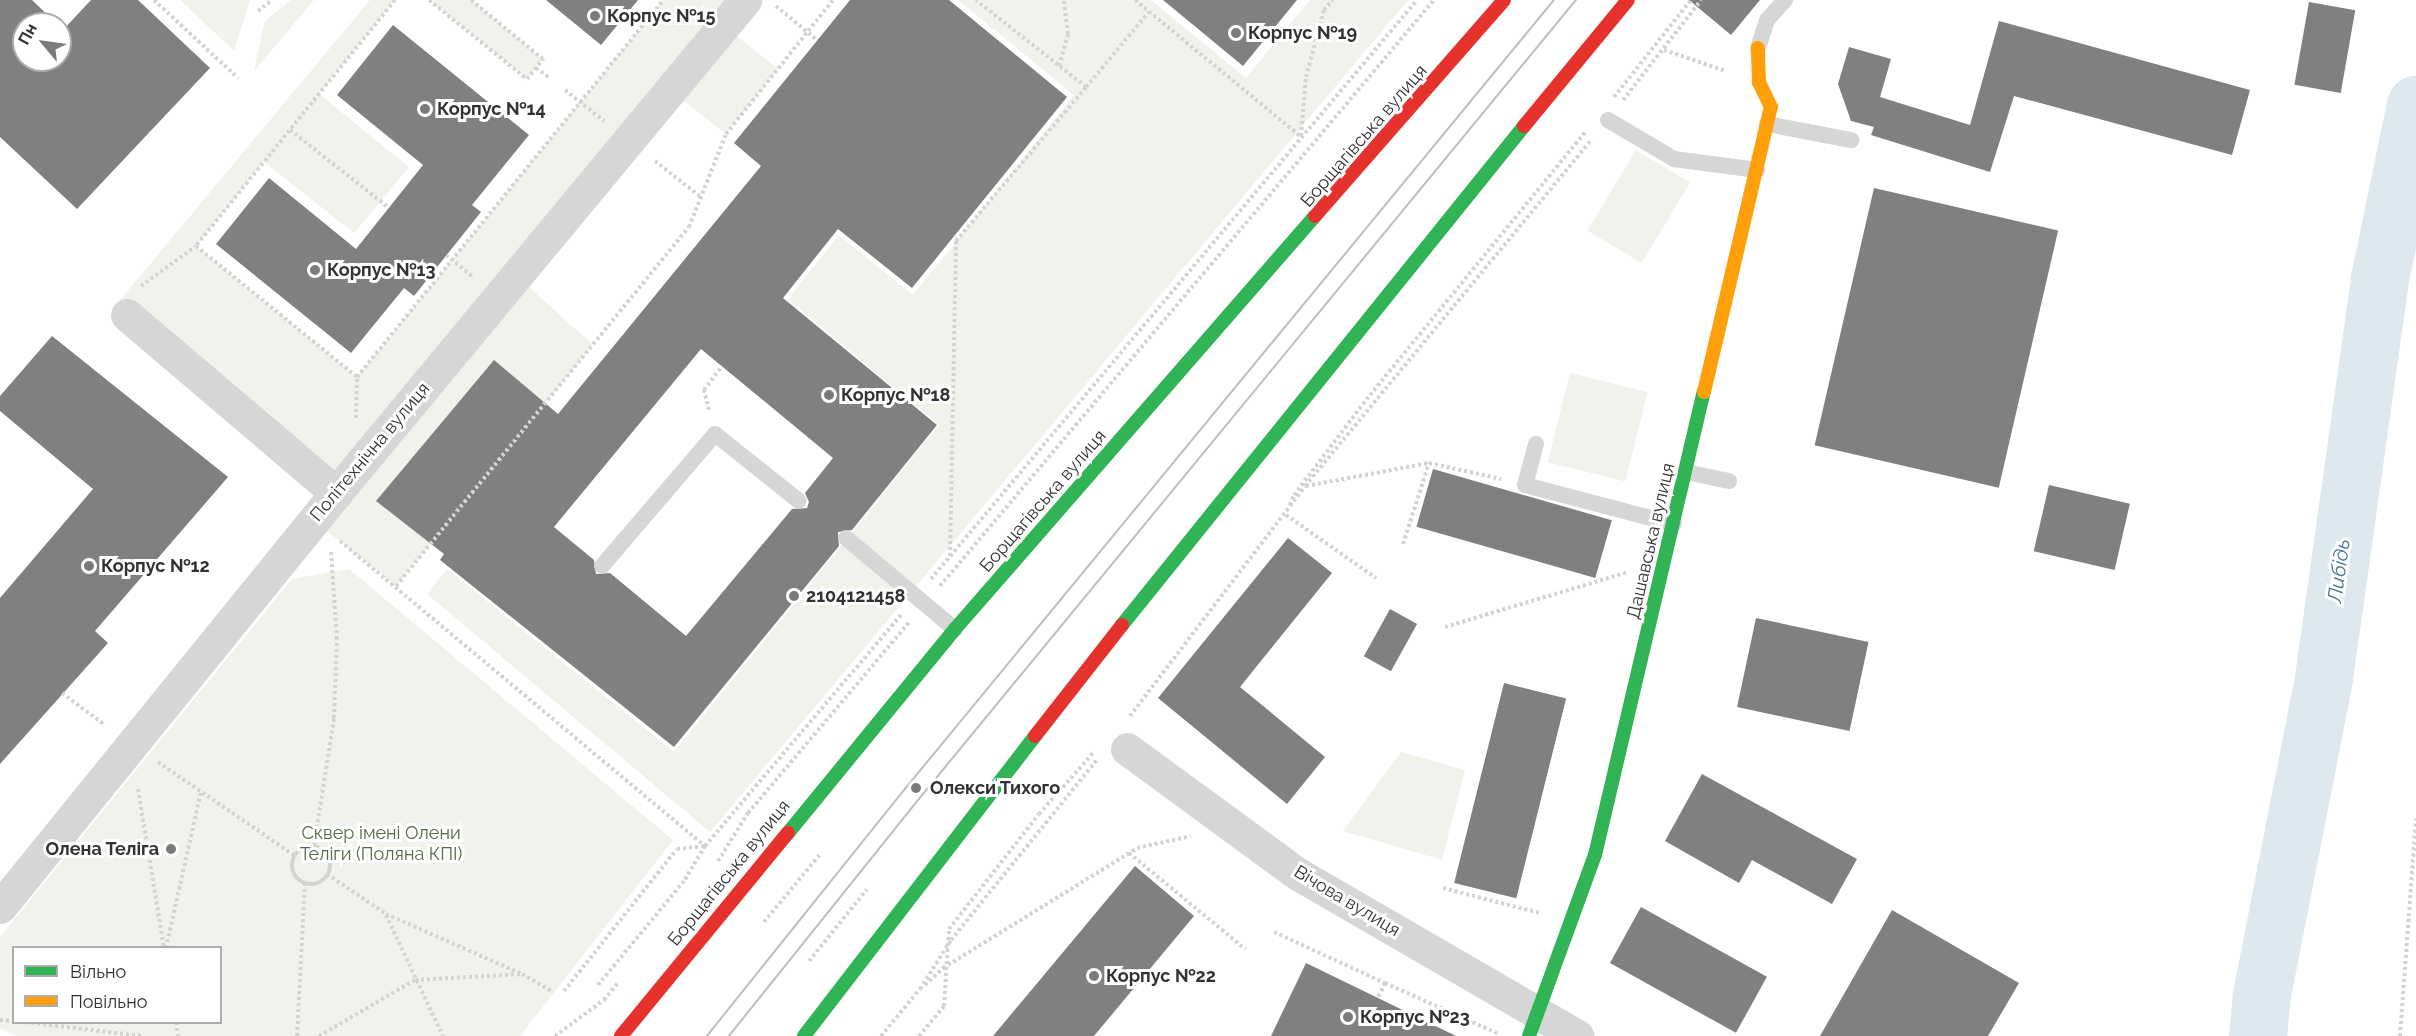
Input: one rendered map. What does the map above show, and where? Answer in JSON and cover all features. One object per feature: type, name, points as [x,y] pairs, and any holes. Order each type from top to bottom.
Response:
[{"type":"main road","name":"Борщагівська вулиця","points":[[621,1036],[955,629],[1504,0]]},
{"type":"main road","points":[[804,1036],[1083,674],[1425,245],[1628,0]]},
{"type":"main road","name":"Дашавська вулиця","points":[[1534,1025],[1595,855],[1772,107],[1758,82],[1758,48]]},
{"type":"street","name":"Політехнічна вулиця","points":[[0,907],[131,744],[322,527],[336,494],[745,0]]},
{"type":"street","points":[[130,303],[336,494]]},
{"type":"street","name":"Вічова вулиця","points":[[1114,742],[1298,874],[1534,1025],[1578,1036]]},
{"type":"lane","points":[[1758,48],[1767,20],[1785,0]]},
{"type":"lane","points":[[1603,116],[1674,159],[1757,170]]},
{"type":"lane","points":[[1767,124],[1851,140]]},
{"type":"lane","points":[[602,566],[715,434],[799,501]]},
{"type":"lane","points":[[1536,444],[1525,484],[1674,524]]},
{"type":"lane","points":[[1686,472],[1729,481]]},
{"type":"lane","points":[[846,538],[955,629]]},
{"type":"path","points":[[154,0],[238,78]]},
{"type":"path","points":[[258,10],[272,0]]},
{"type":"path","points":[[130,303],[196,246],[395,0]]},
{"type":"path","points":[[429,0],[527,79],[543,59],[471,0]]},
{"type":"path","points":[[356,395],[357,377],[663,0]]},
{"type":"path","points":[[768,0],[817,40]]},
{"type":"path","points":[[396,586],[688,227],[726,135],[833,0]]},
{"type":"path","points":[[976,0],[1086,87]]},
{"type":"path","points":[[1059,66],[1068,34],[1064,0]]},
{"type":"path","points":[[1135,0],[1301,137]]},
{"type":"path","points":[[1301,137],[1306,77],[1324,10],[1333,0]]},
{"type":"path","points":[[717,865],[748,813],[920,601],[950,557],[1417,0]]},
{"type":"path","points":[[597,986],[684,881],[705,846],[920,601],[1434,0]]},
{"type":"path","points":[[881,1036],[920,989],[951,940],[1114,742],[1305,486],[1603,116],[1691,0]]},
{"type":"path","points":[[1286,514],[1294,495],[1370,395],[1603,116],[1664,50],[1701,0]]},
{"type":"path","points":[[950,557],[956,241],[1149,12]]},
{"type":"path","points":[[1664,50],[1758,82]]},
{"type":"path","points":[[536,68],[550,78]]},
{"type":"path","points":[[565,90],[610,125]]},
{"type":"path","points":[[290,130],[389,208]]},
{"type":"path","points":[[196,246],[357,377]]},
{"type":"path","points":[[446,255],[474,278]]},
{"type":"path","points":[[715,434],[704,390],[722,366]]},
{"type":"path","points":[[1305,486],[1429,463],[1525,484]]},
{"type":"path","points":[[1403,544],[1429,463]]},
{"type":"path","points":[[1286,514],[1376,578]]},
{"type":"path","points":[[322,527],[396,586],[705,846]]},
{"type":"path","points":[[314,846],[334,718],[338,639],[322,527]]},
{"type":"path","points":[[1445,627],[1641,568]]},
{"type":"path","points":[[62,693],[89,713]]},
{"type":"path","points":[[919,1036],[944,1005],[944,968],[951,940],[949,929],[1039,814],[1114,742]]},
{"type":"path","points":[[131,744],[294,855]]},
{"type":"path","points":[[131,744],[165,946]]},
{"type":"path","points":[[165,946],[201,791]]},
{"type":"path","points":[[2400,1036],[2416,819]]},
{"type":"path","points":[[920,989],[944,968],[1129,853],[1200,834]]},
{"type":"path","points":[[297,1036],[305,884],[293,872],[294,855],[302,848],[314,846],[327,854],[327,874],[318,883],[305,884]]},
{"type":"path","points":[[564,991],[677,849],[705,846]]},
{"type":"path","points":[[764,922],[821,853]]},
{"type":"path","points":[[1129,853],[1245,950]]},
{"type":"path","points":[[327,874],[386,914],[522,974],[553,992]]},
{"type":"path","points":[[1443,888],[1550,916]]},
{"type":"path","points":[[809,961],[867,889]]},
{"type":"path","points":[[386,914],[442,1036]]},
{"type":"path","points":[[1274,932],[1503,1035]]},
{"type":"path","points":[[555,1036],[603,1000],[626,973]]},
{"type":"path","points":[[319,1036],[415,980],[522,974]]},
{"type":"path","points":[[1378,998],[1385,983]]},
{"type":"path","points":[[34,1024],[143,1036]]},
{"type":"green space","points":[[180,0],[250,0],[234,51]]},
{"type":"green space","points":[[291,0],[314,0],[254,71],[265,21]]},
{"type":"green space","points":[[370,0],[395,0],[319,94],[409,167],[354,233],[264,162],[196,246],[357,377],[663,0],[745,0],[724,26],[778,69],[726,134],[670,90],[517,276],[593,345],[396,586],[314,521],[335,494],[116,305]]},
{"type":"green space","points":[[429,0],[471,0],[543,59],[527,79]]},
{"type":"green space","points":[[958,0],[1151,0],[1246,78],[1310,0],[1408,0],[710,832],[427,594],[447,569],[674,752],[939,425],[788,299],[839,235],[913,295],[1074,95]]},
{"type":"green space","points":[[1636,150],[1690,182],[1642,263],[1588,231]]},
{"type":"green space","points":[[1570,373],[1648,392],[1625,482],[1548,462]]},
{"type":"green space","name":"Сквер імені Олени Теліги (Поляна КПІ)","points":[[349,569],[673,840],[520,1036],[16,1036],[0,1028],[0,937],[292,579]]},
{"type":"green space","points":[[1401,752],[1465,770],[1442,860],[1343,831]]},
{"type":"building","points":[[0,0],[32,0],[44,12],[12,12],[12,72],[72,72],[72,20],[91,0],[138,0],[210,68],[77,209],[0,137]]},
{"type":"building","name":"Корпус №15","points":[[546,0],[638,0],[601,45]]},
{"type":"building","name":"Корпус №18","points":[[850,0],[949,0],[1067,97],[912,288],[838,229],[783,298],[937,425],[852,530],[838,532],[839,546],[674,747],[440,560],[444,554],[376,501],[494,360],[558,414],[761,166],[734,143]],"holes":[[[701,349],[833,458],[805,493],[809,502],[807,508],[792,509],[686,636],[610,573],[596,574],[594,560],[554,527]]]},
{"type":"building","name":"Корпус №19","points":[[1163,0],[1297,0],[1243,66]]},
{"type":"building","points":[[1689,0],[1760,0],[1731,35]]},
{"type":"building","points":[[2309,2],[2355,10],[2341,93],[2294,85]]},
{"type":"building","points":[[1999,21],[2250,90],[2232,155],[2014,96],[1990,172],[1871,135],[1874,127],[1851,121],[1838,84],[1849,47],[1891,59],[1880,97],[1970,125]]},
{"type":"building","points":[[393,25],[529,135],[472,205],[481,212],[414,296],[404,288],[351,353],[216,244],[269,178],[356,249],[423,165],[337,95]]},
{"type":"building","points":[[1874,188],[2058,231],[1999,488],[1815,445]]},
{"type":"building","name":"Корпус №12","points":[[52,336],[228,477],[95,631],[108,643],[0,764],[0,598],[93,489],[0,411],[0,396]]},
{"type":"building","points":[[1433,469],[1612,520],[1595,578],[1416,527]]},
{"type":"building","points":[[2049,485],[2130,504],[2115,570],[2034,551]]},
{"type":"building","points":[[1288,538],[1332,573],[1240,687],[1325,757],[1287,804],[1158,698]]},
{"type":"building","points":[[1390,609],[1417,624],[1391,671],[1364,656]]},
{"type":"building","points":[[1756,618],[1868,642],[1850,731],[1737,707]]},
{"type":"building","points":[[1504,683],[1566,698],[1516,898],[1454,883]]},
{"type":"building","points":[[1702,774],[1857,859],[1832,904],[1752,860],[1739,883],[1665,841]]},
{"type":"building","name":"Корпус №22","points":[[1135,866],[1194,916],[1094,1036],[993,1036]]},
{"type":"building","points":[[1641,907],[1767,977],[1736,1033],[1610,963]]},
{"type":"building","points":[[1892,910],[2019,983],[1988,1036],[1820,1036]]},
{"type":"building","name":"Корпус №23","points":[[1306,963],[1378,998],[1456,1036],[1271,1036]]},
{"type":"waterway","name":"Либідь","points":[[2258,1036],[2262,995],[2324,678],[2380,279],[2416,105]]},
{"type":"tram line","points":[[707,1036],[905,789],[1554,0]]},
{"type":"tram line","points":[[729,1036],[919,799],[1576,0]]},
{"type":"traffic: fast","points":[[1122,625],[1524,126]]},
{"type":"traffic: fast","points":[[788,833],[955,629],[1315,216]]},
{"type":"traffic: fast","points":[[1529,1036],[1595,855],[1704,392]]},
{"type":"traffic: fast","points":[[804,1036],[1035,736]]},
{"type":"traffic: slow","points":[[1704,392],[1771,107],[1759,82],[1758,48]]},
{"type":"traffic: jam","points":[[1315,216],[1504,0]]},
{"type":"traffic: jam","points":[[1524,126],[1628,0]]},
{"type":"traffic: jam","points":[[1035,736],[1122,625]]},
{"type":"traffic: jam","points":[[621,1036],[788,833]]},
{"type":"place","name":"Корпус №15","points":[[595,16]]},
{"type":"place","name":"Корпус №19","points":[[1236,33]]},
{"type":"place","name":"Корпус №14","points":[[425,109]]},
{"type":"place","name":"Корпус №13","points":[[315,270]]},
{"type":"place","name":"Корпус №18","points":[[829,395]]},
{"type":"place","name":"Корпус №12","points":[[89,566]]},
{"type":"place","name":"2104121458","points":[[794,596]]},
{"type":"place","name":"Олекси Тихого","points":[[916,788]]},
{"type":"place","name":"Олена Теліга","points":[[171,849]]},
{"type":"place","name":"Корпус №22","points":[[1094,976]]},
{"type":"place","name":"Корпус №23","points":[[1348,1017]]}]
